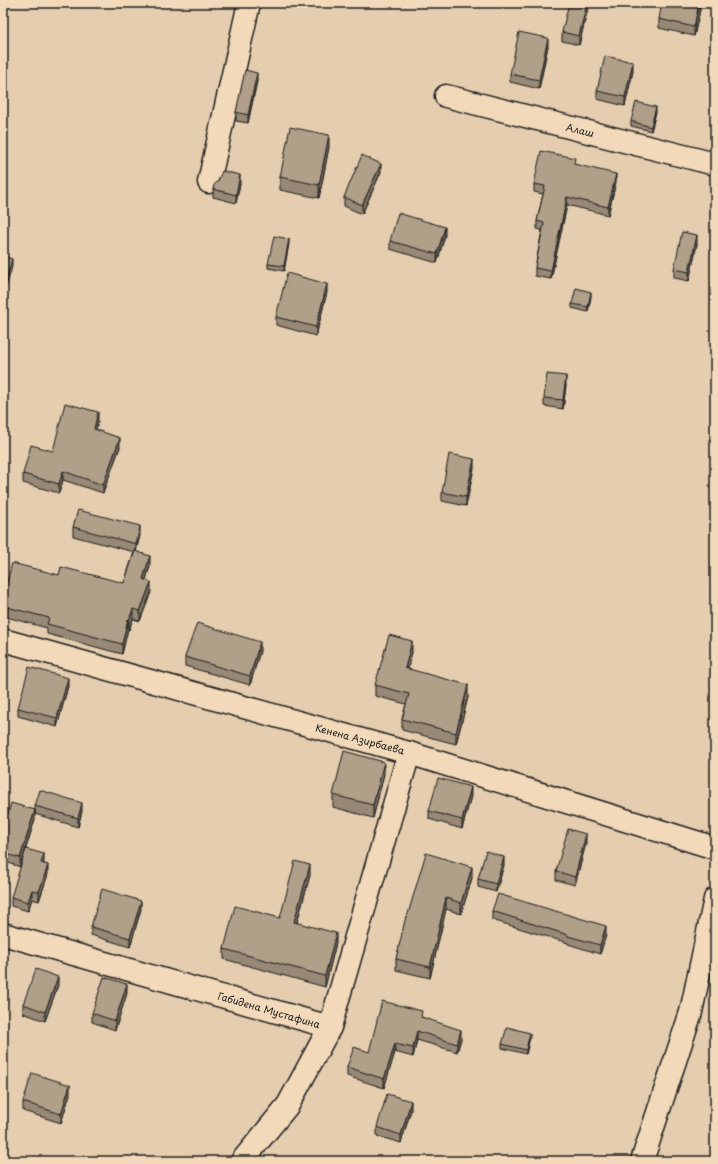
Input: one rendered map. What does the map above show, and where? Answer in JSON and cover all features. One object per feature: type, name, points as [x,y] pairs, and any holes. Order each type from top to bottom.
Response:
[{"type":"street","points":[[209,182],[249,3]]},
{"type":"street","name":"Алаш","points":[[446,96],[715,164]]},
{"type":"street","name":"Кенена Азирбаева","points":[[3,640],[409,753],[715,848]]},
{"type":"street","name":"Габидена Мустафина","points":[[3,934],[330,1027],[409,753]]},
{"type":"street","points":[[642,1161],[691,1012],[715,899]]},
{"type":"street","points":[[242,1161],[288,1105],[330,1027]]},
{"type":"building","points":[[569,3],[587,3],[579,36],[562,32]]},
{"type":"building","points":[[662,3],[699,3],[694,27],[659,19]]},
{"type":"building","points":[[519,32],[548,38],[539,80],[510,74]]},
{"type":"building","points":[[605,56],[633,62],[625,97],[597,91]]},
{"type":"building","points":[[245,70],[257,73],[248,115],[236,112]]},
{"type":"building","points":[[636,102],[656,107],[651,127],[631,121]]},
{"type":"building","points":[[290,127],[329,135],[319,185],[280,177]]},
{"type":"building","points":[[541,151],[575,158],[574,164],[616,174],[608,207],[567,197],[551,271],[535,268],[544,223],[537,221],[545,186],[534,184]]},
{"type":"building","points":[[362,155],[381,164],[362,205],[344,197]]},
{"type":"building","points":[[222,171],[240,175],[236,195],[213,189]]},
{"type":"building","points":[[398,213],[445,227],[437,254],[390,241]]},
{"type":"building","points":[[682,232],[697,235],[689,272],[674,269]]},
{"type":"building","points":[[274,236],[289,239],[284,266],[268,264]]},
{"type":"building","points":[[3,256],[12,259],[3,290]]},
{"type":"building","points":[[287,273],[327,284],[316,327],[276,317]]},
{"type":"building","points":[[576,288],[591,292],[588,307],[572,304]]},
{"type":"building","points":[[547,374],[566,376],[563,400],[544,398]]},
{"type":"building","points":[[65,403],[98,412],[94,429],[120,438],[103,485],[63,471],[59,484],[23,474],[31,445],[53,451]]},
{"type":"building","points":[[715,421],[715,436],[712,436]]},
{"type":"building","points":[[449,454],[474,459],[466,497],[442,492]]},
{"type":"building","points":[[78,510],[140,526],[136,544],[73,527]]},
{"type":"building","points":[[135,551],[150,556],[143,579],[151,582],[140,611],[133,609],[129,620],[128,619],[122,644],[47,624],[49,618],[3,606],[3,597],[12,563],[59,575],[61,567],[124,583]]},
{"type":"building","points":[[197,623],[260,642],[250,676],[185,657]]},
{"type":"building","points":[[389,635],[412,641],[405,668],[468,685],[456,733],[402,719],[409,694],[375,685]]},
{"type":"building","points":[[29,667],[68,678],[57,718],[18,708]]},
{"type":"building","points":[[344,751],[384,762],[373,805],[333,795]]},
{"type":"building","points":[[438,778],[471,787],[462,820],[429,811]]},
{"type":"building","points":[[40,790],[82,803],[78,818],[35,806]]},
{"type":"building","points":[[11,803],[35,810],[20,858],[3,853],[3,830]]},
{"type":"building","points":[[568,829],[586,834],[575,877],[556,871]]},
{"type":"building","points":[[26,849],[44,854],[41,863],[48,865],[39,892],[32,890],[28,902],[11,897]]},
{"type":"building","points":[[486,851],[504,857],[496,884],[478,879]]},
{"type":"building","points":[[426,853],[472,867],[461,903],[446,898],[430,967],[396,959],[406,916],[407,917]]},
{"type":"building","points":[[295,861],[310,865],[294,922],[336,933],[325,976],[224,949],[235,906],[280,918]]},
{"type":"building","points":[[102,889],[141,901],[130,938],[91,927]]},
{"type":"building","points":[[498,894],[606,926],[600,945],[492,911]]},
{"type":"building","points":[[36,969],[58,977],[45,1012],[23,1004]]},
{"type":"building","points":[[104,977],[127,984],[115,1021],[92,1013]]},
{"type":"building","points":[[382,1001],[422,1011],[421,1017],[461,1030],[457,1044],[417,1031],[413,1048],[395,1044],[384,1079],[347,1067],[354,1047],[369,1052]]},
{"type":"building","points":[[507,1027],[530,1033],[526,1050],[502,1044]]},
{"type":"building","points":[[32,1073],[70,1085],[61,1114],[23,1102]]},
{"type":"building","points":[[387,1094],[411,1101],[401,1135],[377,1127]]}]
